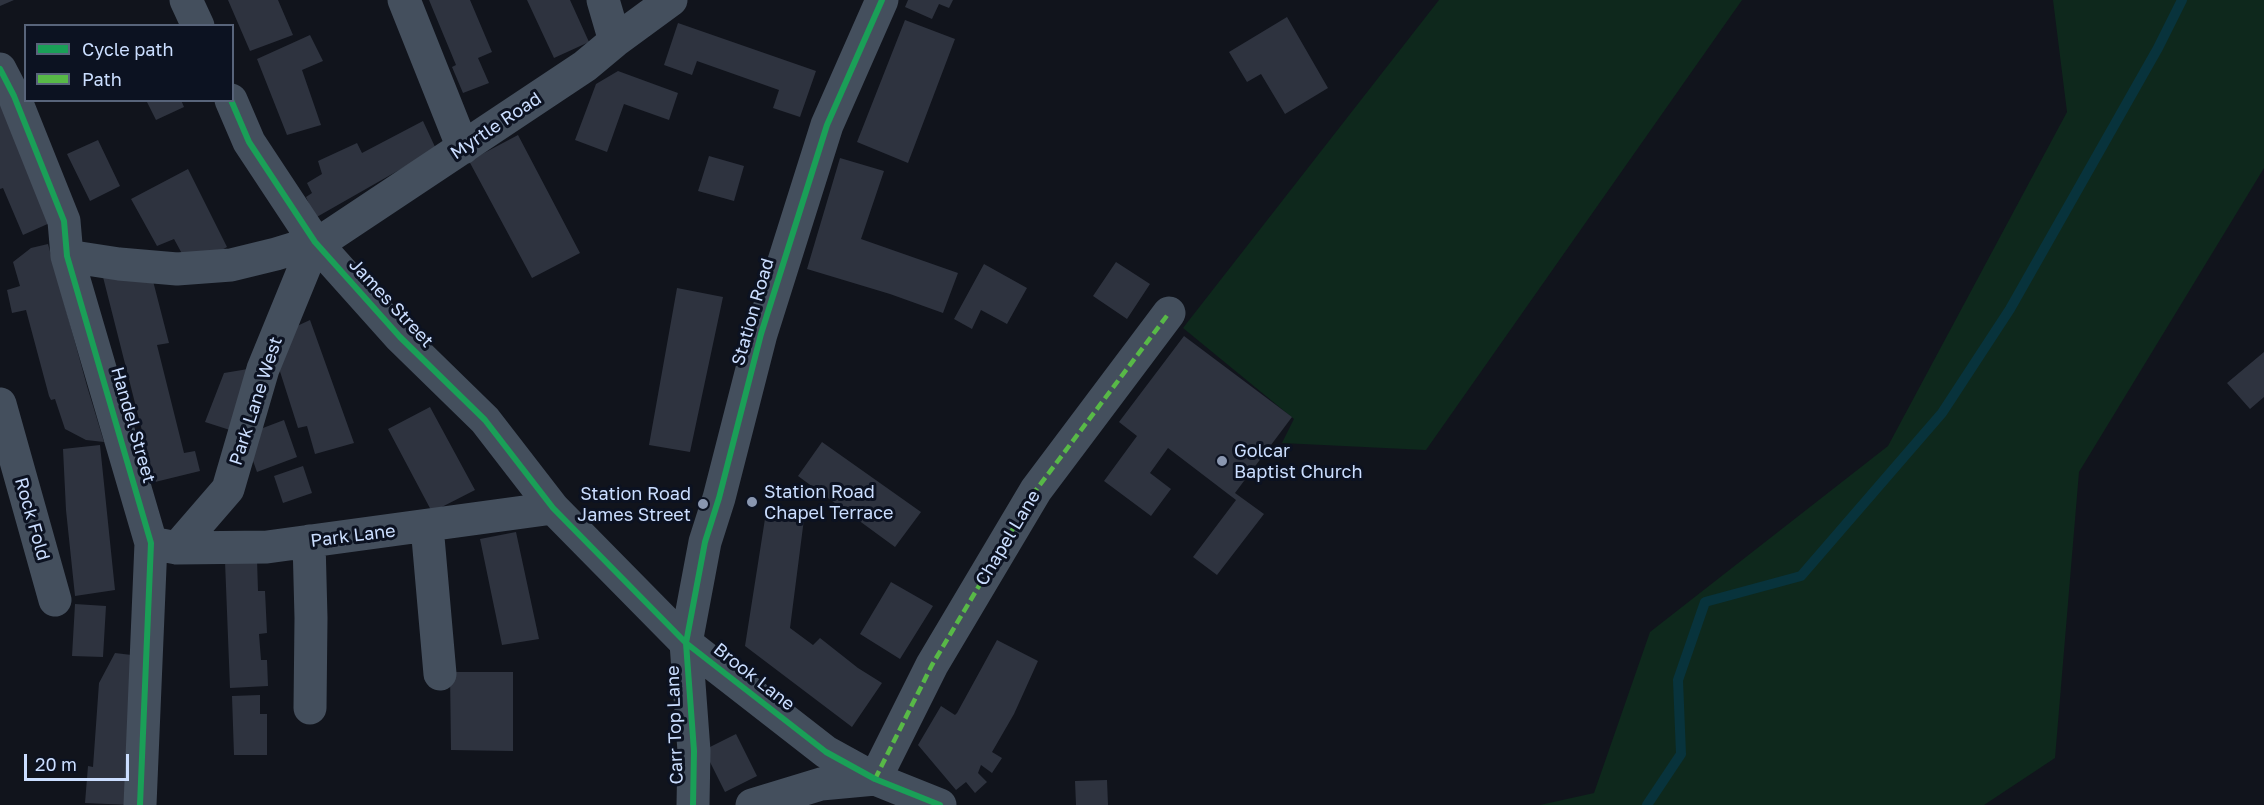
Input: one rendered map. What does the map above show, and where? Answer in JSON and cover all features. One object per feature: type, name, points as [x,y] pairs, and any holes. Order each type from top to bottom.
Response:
[{"type":"street","points":[[186,0],[197,24]]},
{"type":"street","points":[[404,0],[462,148]]},
{"type":"street","points":[[603,0],[615,41]]},
{"type":"street","name":"Myrtle Road","points":[[67,256],[119,264],[177,269],[231,265],[326,239],[585,66],[671,0]]},
{"type":"street","name":"Station Road","points":[[686,643],[705,542],[719,498],[761,334],[827,125],[882,0]]},
{"type":"street","name":"Handel Street","points":[[0,69],[14,96],[64,221],[67,256],[164,545],[140,805]]},
{"type":"street","name":"James Street","points":[[232,102],[249,142],[315,242],[400,337],[485,420],[553,507]]},
{"type":"street","name":"Park Lane West","points":[[164,545],[228,489],[263,369],[315,242]]},
{"type":"street","name":"Chapel Lane","points":[[875,779],[932,665],[1036,490],[1169,313]]},
{"type":"street","name":"Rock Fold","points":[[0,404],[55,600]]},
{"type":"street","name":"Brook Lane","points":[[553,507],[686,643],[826,752],[875,779],[940,805]]},
{"type":"street","name":"Park Lane","points":[[164,545],[267,547],[553,507]]},
{"type":"street","points":[[427,526],[440,674]]},
{"type":"street","points":[[309,542],[310,708]]},
{"type":"street","name":"Carr Top Lane","points":[[686,643],[694,751],[693,805]]},
{"type":"street","points":[[752,805],[821,784],[875,779]]},
{"type":"green space","points":[[1439,0],[1742,0],[1426,450],[1282,443],[1294,419],[1183,328]]},
{"type":"green space","points":[[2053,0],[2264,0],[2264,168],[2079,472],[2055,758],[1984,805],[1540,805],[1594,793],[1650,632],[1888,446],[2067,112]]},
{"type":"building","points":[[0,0],[14,0],[0,6]]},
{"type":"building","points":[[228,0],[278,0],[293,35],[250,51]]},
{"type":"building","points":[[429,0],[470,0],[492,52],[478,58],[489,83],[463,93],[452,67],[456,65]]},
{"type":"building","points":[[527,0],[570,0],[589,42],[554,58]]},
{"type":"building","points":[[908,0],[953,0],[949,8],[939,4],[932,19],[905,7]]},
{"type":"building","points":[[1287,17],[1328,88],[1285,114],[1261,74],[1247,82],[1229,52]]},
{"type":"building","points":[[905,20],[955,39],[908,163],[857,142]]},
{"type":"building","points":[[678,23],[816,71],[800,117],[773,108],[779,90],[697,61],[692,75],[664,65]]},
{"type":"building","points":[[310,35],[323,61],[302,70],[321,125],[287,135],[257,59]]},
{"type":"building","points":[[618,71],[678,93],[669,120],[624,104],[607,152],[575,140],[596,84]]},
{"type":"building","points":[[147,102],[182,102],[184,107],[156,120]]},
{"type":"building","points":[[0,104],[52,222],[23,235],[3,188],[0,189]]},
{"type":"building","points":[[423,121],[436,149],[315,218],[306,197],[312,193],[307,183],[322,174],[318,161],[357,143],[362,153]]},
{"type":"building","points":[[518,135],[580,253],[532,278],[469,161]]},
{"type":"building","points":[[98,140],[120,186],[90,201],[67,154]]},
{"type":"building","points":[[709,156],[744,166],[734,201],[698,191]]},
{"type":"building","points":[[840,158],[884,171],[861,239],[958,273],[943,313],[807,269]]},
{"type":"building","points":[[188,169],[227,247],[202,261],[186,261],[174,239],[157,246],[131,199]]},
{"type":"building","points":[[48,244],[104,442],[86,440],[65,429],[55,399],[51,400],[49,396],[26,310],[12,313],[7,290],[20,286],[13,262],[31,248]]},
{"type":"building","points":[[1116,262],[1150,284],[1127,319],[1093,296]]},
{"type":"building","points":[[984,264],[1027,288],[1007,324],[981,310],[972,329],[954,319]]},
{"type":"building","points":[[102,273],[152,277],[169,343],[157,345],[184,453],[195,451],[200,471],[155,482]]},
{"type":"building","points":[[677,288],[723,297],[690,452],[649,445]]},
{"type":"building","points":[[310,320],[354,443],[315,454],[307,426],[298,428],[276,359],[284,332]]},
{"type":"building","name":"Golcar Baptist Church","points":[[1184,336],[1292,417],[1235,493],[1264,514],[1217,575],[1193,557],[1236,500],[1168,448],[1150,473],[1171,489],[1151,516],[1104,481],[1137,436],[1119,422]]},
{"type":"building","points":[[2264,352],[2264,397],[2250,409],[2227,383]]},
{"type":"building","points":[[254,368],[233,431],[205,422],[224,373]]},
{"type":"building","points":[[430,407],[475,490],[432,512],[388,429]]},
{"type":"building","points":[[284,420],[297,457],[257,472],[247,444],[255,431]]},
{"type":"building","points":[[822,442],[921,512],[895,547],[798,476]]},
{"type":"building","points":[[100,445],[115,590],[75,596],[66,510],[63,449]]},
{"type":"building","points":[[303,466],[312,493],[283,503],[274,476]]},
{"type":"building","points":[[767,506],[804,519],[790,628],[813,645],[820,638],[858,668],[882,683],[852,727],[745,646]]},
{"type":"building","points":[[516,532],[539,639],[502,645],[480,539]]},
{"type":"building","points":[[257,559],[258,591],[265,591],[267,633],[259,634],[261,660],[267,660],[268,686],[230,688],[225,561]]},
{"type":"building","points":[[891,582],[933,606],[900,659],[860,634]]},
{"type":"building","points":[[75,604],[106,606],[103,657],[72,656]]},
{"type":"building","points":[[997,640],[1038,661],[1014,714],[992,752],[1002,758],[992,773],[981,765],[978,773],[987,782],[975,793],[966,782],[956,790],[918,745],[941,706],[955,715],[957,713]]},
{"type":"building","points":[[115,653],[140,656],[131,805],[85,803],[88,766],[93,767],[99,683]]},
{"type":"building","points":[[450,672],[513,672],[513,751],[451,750]]},
{"type":"building","points":[[260,695],[260,714],[267,714],[267,755],[234,755],[232,696]]},
{"type":"building","points":[[736,734],[757,776],[725,792],[704,750]]},
{"type":"building","points":[[1107,780],[1108,805],[1076,805],[1075,781]]},
{"type":"waterway","points":[[1647,805],[1681,754],[1678,680],[1705,602],[1801,576],[1942,413],[2010,309],[2158,48],[2182,0]]},
{"type":"marked path","points":[[875,779],[932,665],[1036,490],[1169,313]]},
{"type":"cycle path","points":[[693,805],[694,751],[686,643],[705,542],[719,498],[761,334],[827,125],[882,0]]},
{"type":"cycle path","points":[[0,69],[14,96],[64,221],[67,256],[151,543],[140,805]]},
{"type":"cycle path","points":[[232,102],[249,142],[315,242],[400,337],[485,420],[553,508],[686,643],[826,752],[875,779],[940,805]]},
{"type":"place","name":"Golcar Baptist Church","points":[[1222,461]]},
{"type":"place","name":"Station Road Chapel Terrace","points":[[752,502]]},
{"type":"place","name":"Station Road James Street","points":[[703,504]]}]
